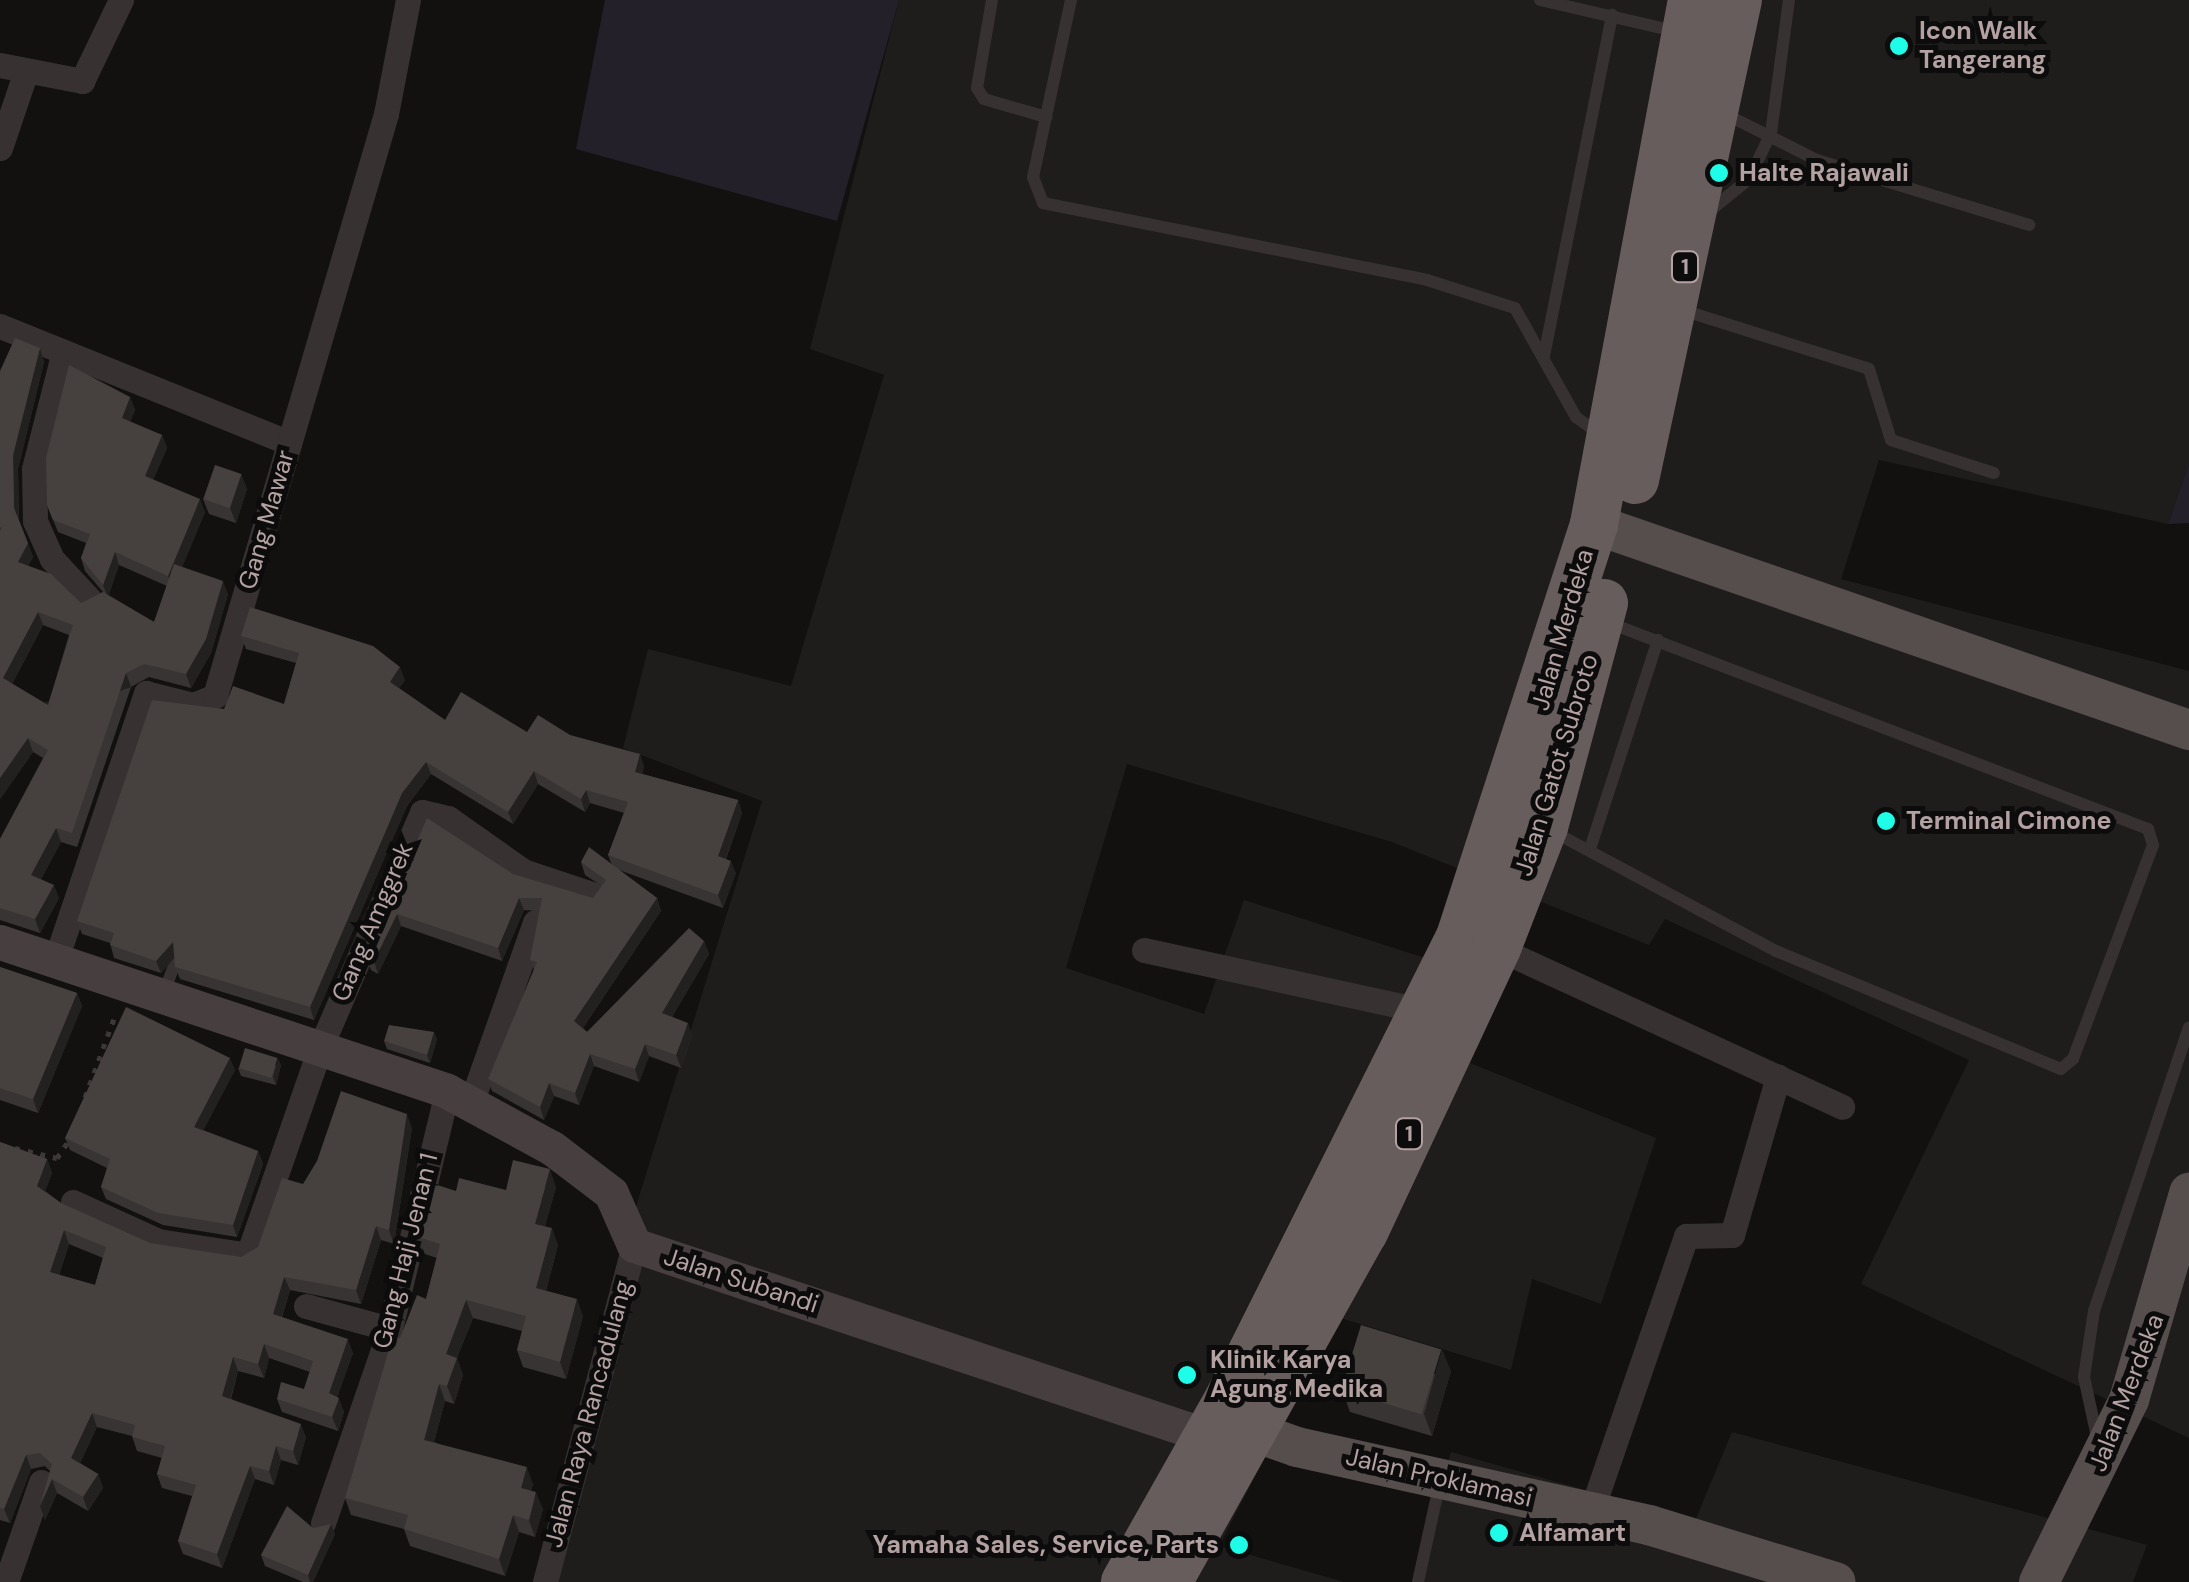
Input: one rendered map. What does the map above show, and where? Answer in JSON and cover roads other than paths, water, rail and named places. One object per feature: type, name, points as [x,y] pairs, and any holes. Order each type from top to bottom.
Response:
[{"type":"highway","name":"Jalan Gatot Subroto","points":[[1125,1582],[1232,1434],[1364,1232],[1496,948],[1525,817],[1600,620],[1608,528],[1677,308],[1738,0]]},
{"type":"highway","name":"Jalan Merdeka","points":[[1318,1222],[1420,1010],[1525,817],[1608,528],[1612,443],[1690,17]]},
{"type":"highway","name":"Jalan Gatot Subroto","points":[[1168,1582],[1318,1222]]},
{"type":"main road","name":"Jalan Merdeka","points":[[1608,528],[2189,730]]},
{"type":"main road","name":"Jalan Merdeka","points":[[2039,1582],[2103,1464],[2152,1341],[2189,1193]]},
{"type":"main road","name":"Jalan Proklamasi","points":[[1232,1434],[1592,1512],[1836,1582]]},
{"type":"street","points":[[0,65],[82,81],[93,72],[121,0]]},
{"type":"street","name":"Gang Mawar","points":[[56,959],[146,693],[193,705],[215,696],[386,114],[408,0]]},
{"type":"street","points":[[0,148],[26,71]]},
{"type":"street","points":[[0,326],[63,355],[289,443]]},
{"type":"street","points":[[63,355],[34,469],[36,521],[52,560],[92,602]]},
{"type":"street","name":"Gang Amggrek","points":[[320,1048],[422,812],[448,818],[523,872],[594,896]]},
{"type":"street","name":"Gang Haji Jenan 1","points":[[323,1523],[390,1329],[459,1097],[535,922]]},
{"type":"street","name":"Jalan Subandi","points":[[0,942],[128,982],[169,979],[320,1048],[459,1097],[611,1193],[634,1245],[1232,1434]]},
{"type":"street","points":[[1496,948],[1842,1107]]},
{"type":"street","points":[[1144,950],[1420,1010]]},
{"type":"street","points":[[73,1202],[158,1240],[246,1257],[320,1048]]},
{"type":"street","points":[[1592,1512],[1686,1236],[1732,1235],[1778,1077]]},
{"type":"street","name":"Jalan Raya Rancadulang","points":[[545,1582],[634,1245]]},
{"type":"street","points":[[306,1306],[390,1329]]},
{"type":"street","points":[[6,1582],[9,1542],[41,1482]]},
{"type":"lane","points":[[992,0],[978,88],[984,98],[1046,118]]},
{"type":"lane","points":[[1071,0],[1033,178],[1044,204],[1057,210],[1494,299],[1529,323],[1576,417],[1612,443]]},
{"type":"lane","points":[[1540,0],[1612,15],[1690,17]]},
{"type":"lane","points":[[1695,220],[1722,209],[1749,179],[1771,133],[1789,0]]},
{"type":"lane","points":[[1544,358],[1612,15]]},
{"type":"lane","points":[[1716,110],[1771,133],[1816,160],[2029,225]]},
{"type":"lane","points":[[1677,308],[1869,369],[1891,440],[1994,473]]},
{"type":"lane","points":[[1525,817],[1776,951],[2061,1070],[2074,1059],[2153,845],[2148,829],[1600,620]]},
{"type":"lane","points":[[1590,849],[1658,640]]},
{"type":"lane","points":[[2103,1464],[2084,1377],[2094,1311],[2189,1028]]},
{"type":"lane","points":[[1418,1582],[1441,1478]]},
{"type":"place","name":"Icon Walk Tangerang","points":[[1899,46]]},
{"type":"place","name":"Halte Rajawali","points":[[1719,173]]},
{"type":"place","name":"Terminal Cimone","points":[[1886,821]]},
{"type":"place","name":"Klinik Karya Agung Medika","points":[[1187,1375]]},
{"type":"place","name":"Alfamart","points":[[1499,1533]]},
{"type":"place","name":"Yamaha Sales, Service, Parts","points":[[1239,1545]]}]
